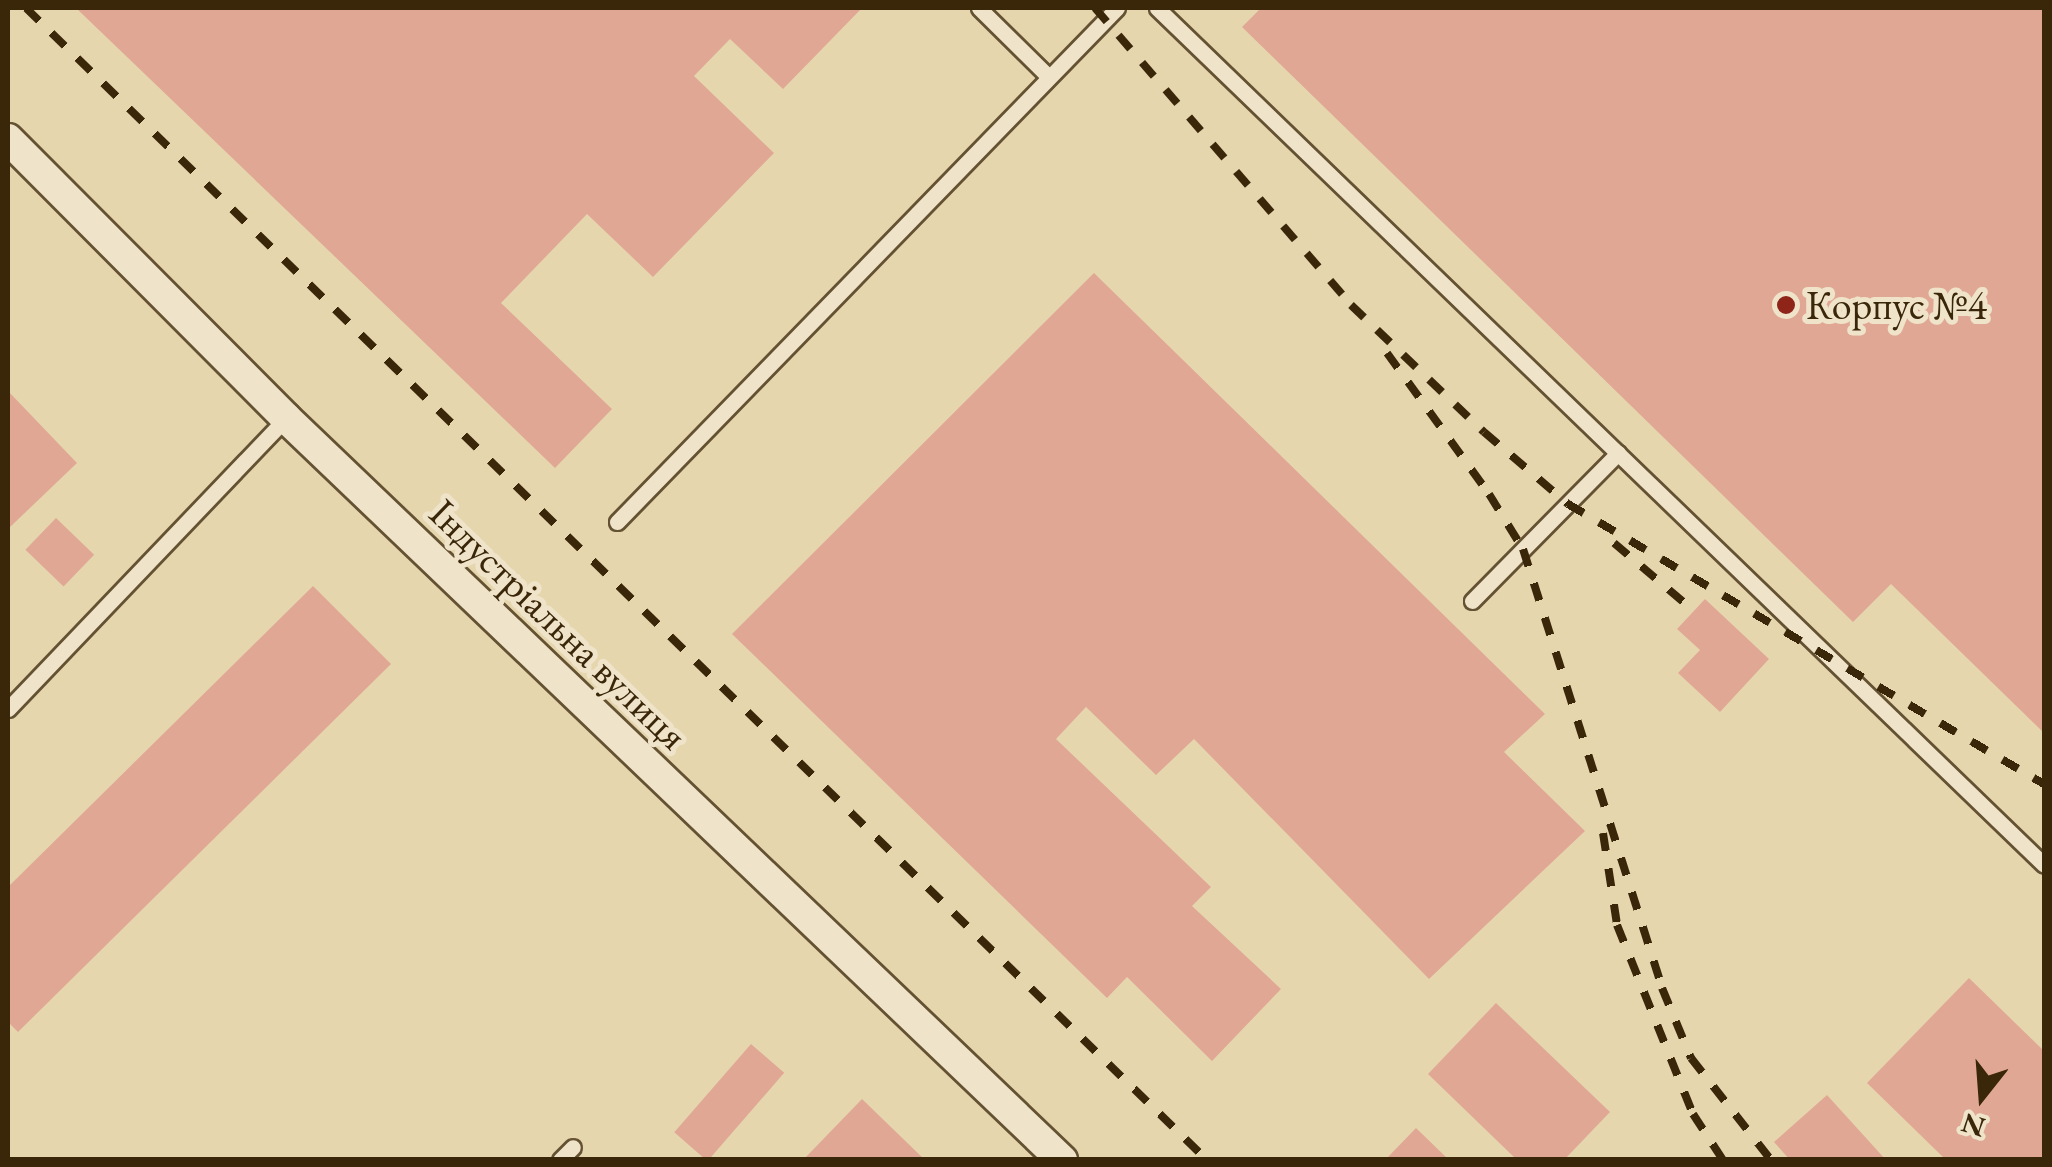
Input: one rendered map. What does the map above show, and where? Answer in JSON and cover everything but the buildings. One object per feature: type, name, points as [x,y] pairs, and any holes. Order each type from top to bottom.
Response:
[{"type":"street","name":"Індустріальна вулиця","points":[[8,139],[286,418],[1062,1160]]},
{"type":"lane","points":[[979,8],[1049,77]]},
{"type":"lane","points":[[618,522],[1117,8]]},
{"type":"lane","points":[[1157,8],[2044,866]]},
{"type":"lane","points":[[8,709],[286,418]]},
{"type":"lane","points":[[1472,601],[1618,453]]},
{"type":"lane","points":[[560,1160],[573,1147]]},
{"type":"railway","points":[[26,8],[1207,1160]]},
{"type":"railway","points":[[1095,8],[1351,305],[1484,432],[1568,504],[2044,784]]},
{"type":"railway","points":[[1387,353],[1489,494],[1523,549],[1662,988],[1691,1058],[1771,1160]]},
{"type":"railway","points":[[1614,543],[1694,611]]},
{"type":"railway","points":[[1603,833],[1617,925],[1693,1114],[1723,1160]]},
{"type":"place","name":"Корпус №4","points":[[1786,305]]}]
